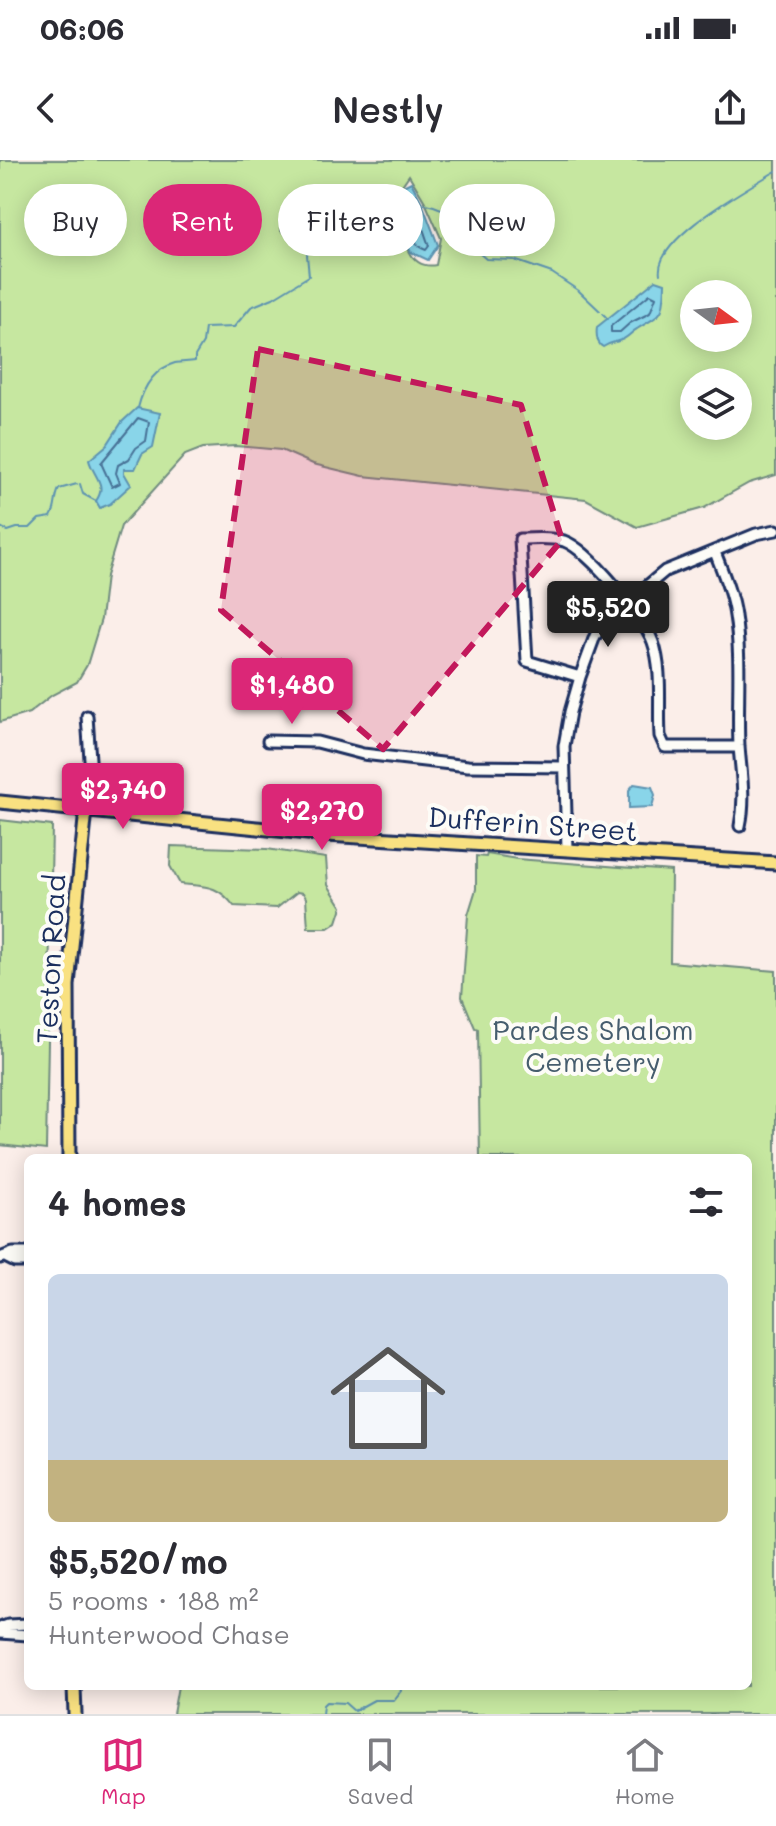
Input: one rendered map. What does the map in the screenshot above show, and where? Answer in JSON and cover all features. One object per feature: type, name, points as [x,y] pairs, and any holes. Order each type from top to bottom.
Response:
[{"type":"main road","name":"Dufferin Street","points":[[0,802],[327,835],[776,863]]},
{"type":"main road","name":"Teston Road","points":[[69,1154],[68,985],[86,810]]},
{"type":"main road","points":[[74,1690],[75,1714]]},
{"type":"street","points":[[567,849],[564,746],[570,712],[595,636],[605,621],[665,571],[756,534],[776,530]]},
{"type":"street","points":[[580,677],[527,661],[520,539],[550,539],[566,542],[581,550],[644,622],[653,643],[660,736],[665,747],[739,747]]},
{"type":"street","points":[[715,552],[735,616],[739,747],[744,786],[740,826]]},
{"type":"street","name":"Teston Road","points":[[86,810],[91,774],[87,716]]},
{"type":"street","points":[[268,741],[317,742],[363,754],[468,766],[564,767]]},
{"type":"street","points":[[3,1258],[13,1253],[24,1253]]},
{"type":"street","points":[[3,1258],[24,1262]]},
{"type":"street","points":[[0,1631],[8,1625],[24,1624]]},
{"type":"street","points":[[0,1631],[24,1634]]},
{"type":"highlighted area","points":[[258,349],[521,405],[562,540],[383,749],[221,610]]},
{"type":"green space","points":[[0,160],[776,160],[776,475],[749,483],[704,508],[637,527],[586,499],[363,476],[313,464],[281,450],[235,446],[203,448],[185,455],[121,526],[106,576],[101,619],[87,665],[77,682],[52,695],[29,713],[0,722]]},
{"type":"green space","points":[[0,820],[52,826],[46,1150],[0,1145]]},
{"type":"green space","points":[[171,846],[267,849],[326,858],[328,885],[342,907],[337,922],[328,928],[308,928],[303,893],[297,892],[277,908],[234,906],[216,890],[180,884],[170,866]]},
{"type":"green space","name":"Pardes Shalom Cemetery","points":[[487,854],[671,871],[670,962],[776,971],[776,1714],[173,1714],[177,1690],[752,1690],[752,1154],[480,1154],[478,1029],[462,997],[468,915],[476,889],[476,856],[486,857]]},
{"type":"water","points":[[423,206],[438,245],[428,260],[420,256],[423,256]]},
{"type":"water","points":[[656,280],[665,283],[660,312],[623,339],[603,347],[597,338],[597,327]]},
{"type":"water","points":[[137,408],[160,413],[153,447],[142,454],[135,469],[124,469],[131,485],[110,504],[100,508],[96,501],[100,485],[89,460],[107,445],[122,422]]},
{"type":"water","points":[[634,784],[652,787],[655,795],[652,807],[629,808],[629,790]]},
{"type":"waterway","points":[[660,274],[662,260],[687,230],[776,171]]},
{"type":"waterway","points":[[423,203],[439,208],[461,222],[471,246],[486,259],[514,260],[552,273],[579,291],[600,311]]},
{"type":"waterway","points":[[138,408],[146,387],[161,370],[175,363],[195,361],[203,343],[205,328],[234,327],[251,307],[273,298],[309,276],[307,256]]},
{"type":"waterway","points":[[603,314],[608,319]]},
{"type":"waterway","points":[[0,527],[8,531],[30,528],[39,519],[51,517],[59,489],[77,484]]},
{"type":"waterway","points":[[80,484],[83,494],[96,501]]},
{"type":"waterway","points":[[322,1714],[326,1702],[345,1703],[354,1711],[374,1700],[394,1700],[401,1690]]}]
